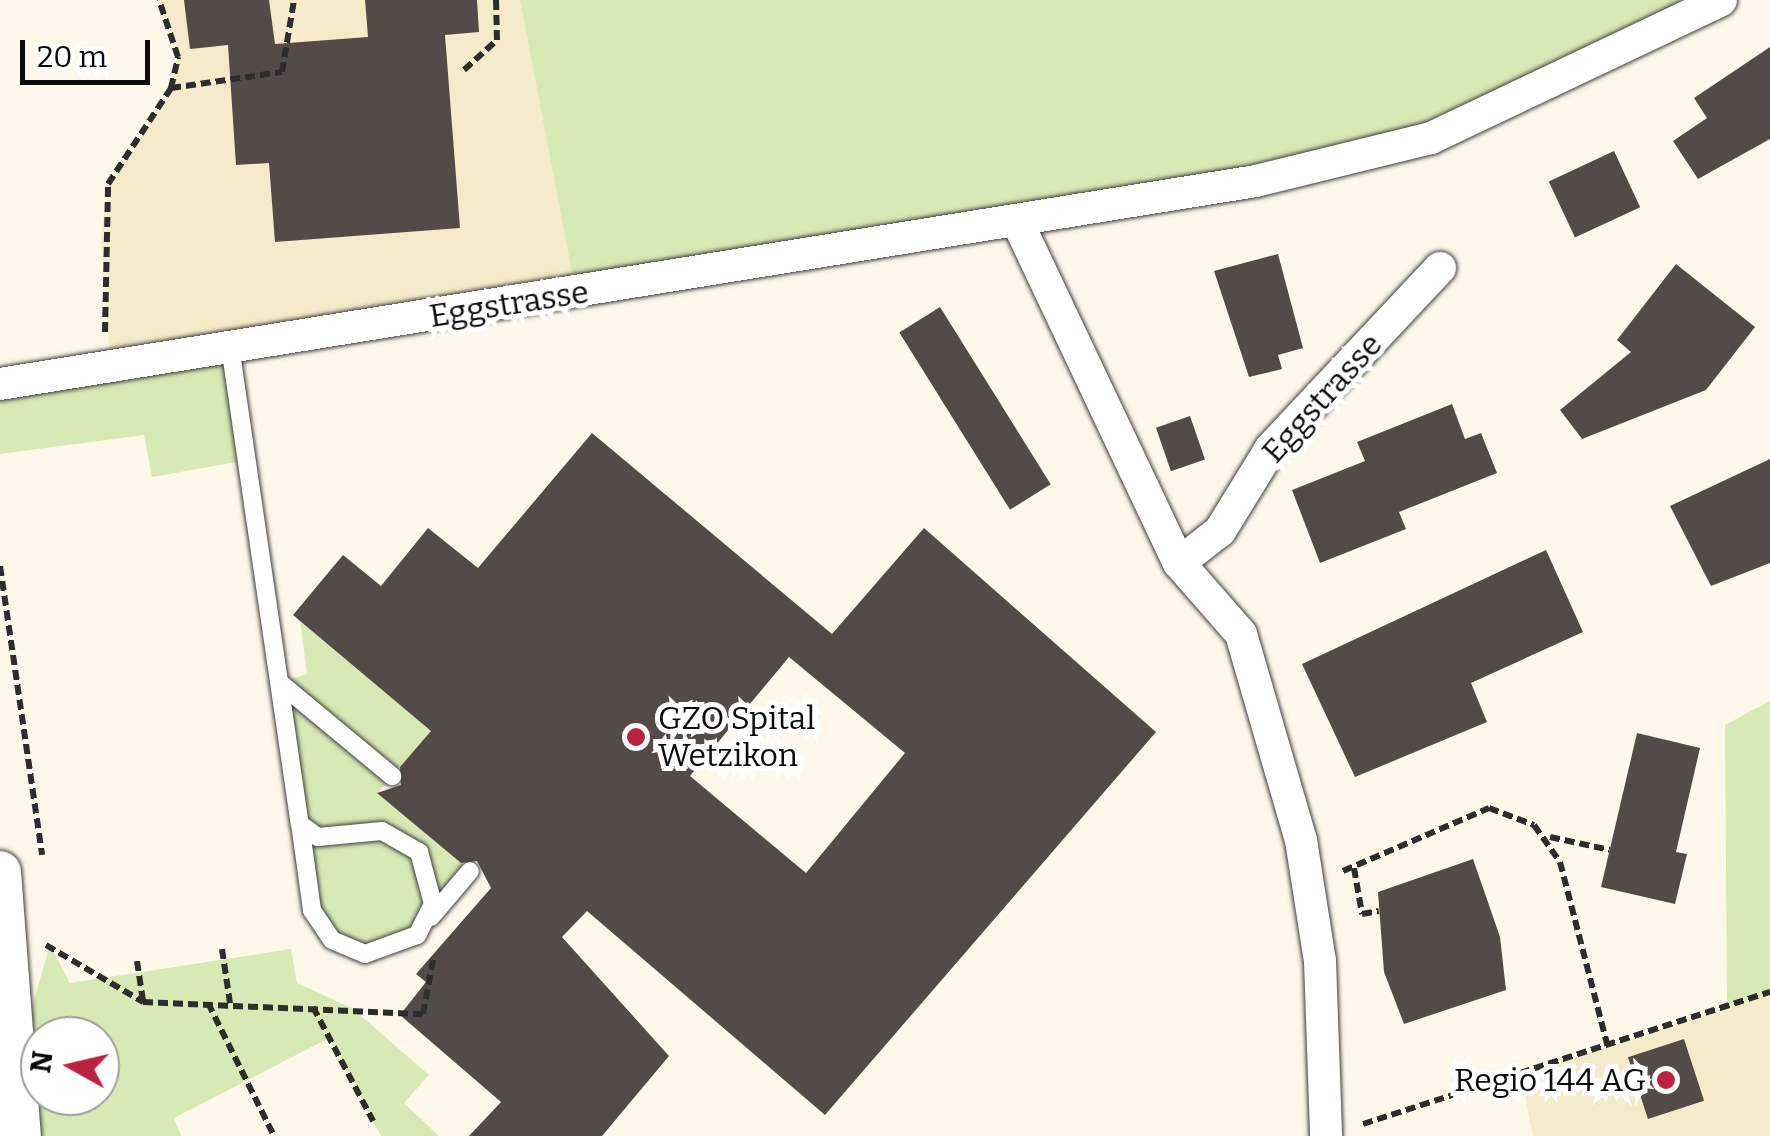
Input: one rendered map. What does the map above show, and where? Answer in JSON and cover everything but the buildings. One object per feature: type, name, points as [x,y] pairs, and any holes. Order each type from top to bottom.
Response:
[{"type":"street","name":"Eggstrasse","points":[[0,384],[110,363],[1018,223],[1256,181],[1431,138],[1721,0]]},
{"type":"street","points":[[1018,223],[1179,563],[1241,634],[1308,883],[1326,1131]]},
{"type":"street","name":"Eggstrasse","points":[[1179,563],[1220,530],[1271,448],[1440,268]]},
{"type":"street","points":[[0,872],[10,1053],[20,1136]]},
{"type":"lane","points":[[230,346],[312,910],[332,940],[365,954],[417,935],[470,871]]},
{"type":"lane","points":[[280,683],[392,776]]},
{"type":"lane","points":[[300,824],[318,837],[382,831],[419,852],[433,904],[417,935]]},
{"type":"path","points":[[110,363],[101,310],[108,184],[171,88],[178,56],[159,0]]},
{"type":"path","points":[[171,88],[282,72],[294,0]]},
{"type":"path","points":[[464,70],[497,40],[496,0]]},
{"type":"path","points":[[0,566],[44,865]]},
{"type":"path","points":[[1308,883],[1354,868],[1489,808],[1548,836],[1610,850]]},
{"type":"path","points":[[1548,836],[1608,1047]]},
{"type":"path","points":[[1354,868],[1362,914],[1379,910]]},
{"type":"path","points":[[50,931],[51,963]]},
{"type":"path","points":[[50,945],[143,1002],[423,1014],[434,952]]},
{"type":"path","points":[[222,948],[230,1003]]},
{"type":"path","points":[[137,961],[143,1002]]},
{"type":"path","points":[[1326,1131],[1388,1124],[1770,992]]},
{"type":"path","points":[[208,1003],[274,1136]]},
{"type":"path","points":[[313,1007],[373,1121]]},
{"type":"shaded area","points":[[159,0],[520,0],[576,294],[110,363],[101,236],[108,184],[171,88],[177,56]]},
{"type":"shaded area","points":[[1770,992],[1770,1136],[1533,1136],[1521,1076]]},
{"type":"green space","points":[[520,0],[1708,0],[1431,138],[576,294]]},
{"type":"green space","points":[[230,346],[248,460],[152,477],[144,435],[0,454],[0,384]]},
{"type":"green space","points":[[300,620],[431,731],[378,793],[470,871],[417,935],[383,953],[320,927],[280,683],[307,674]]},
{"type":"green space","points":[[1770,701],[1770,992],[1727,1007],[1725,725]]},
{"type":"green space","points":[[50,945],[70,983],[291,949],[297,983],[352,1008],[429,1075],[404,1103],[439,1136],[381,1136],[329,1038],[174,1118],[181,1136],[20,1136],[19,1051],[20,1048],[20,1116],[120,1116],[120,1016],[29,1016]]},
{"type":"place","name":"GZO Spital Wetzikon","points":[[636,737]]},
{"type":"place","name":"Regio 144 AG","points":[[1666,1080]]}]
